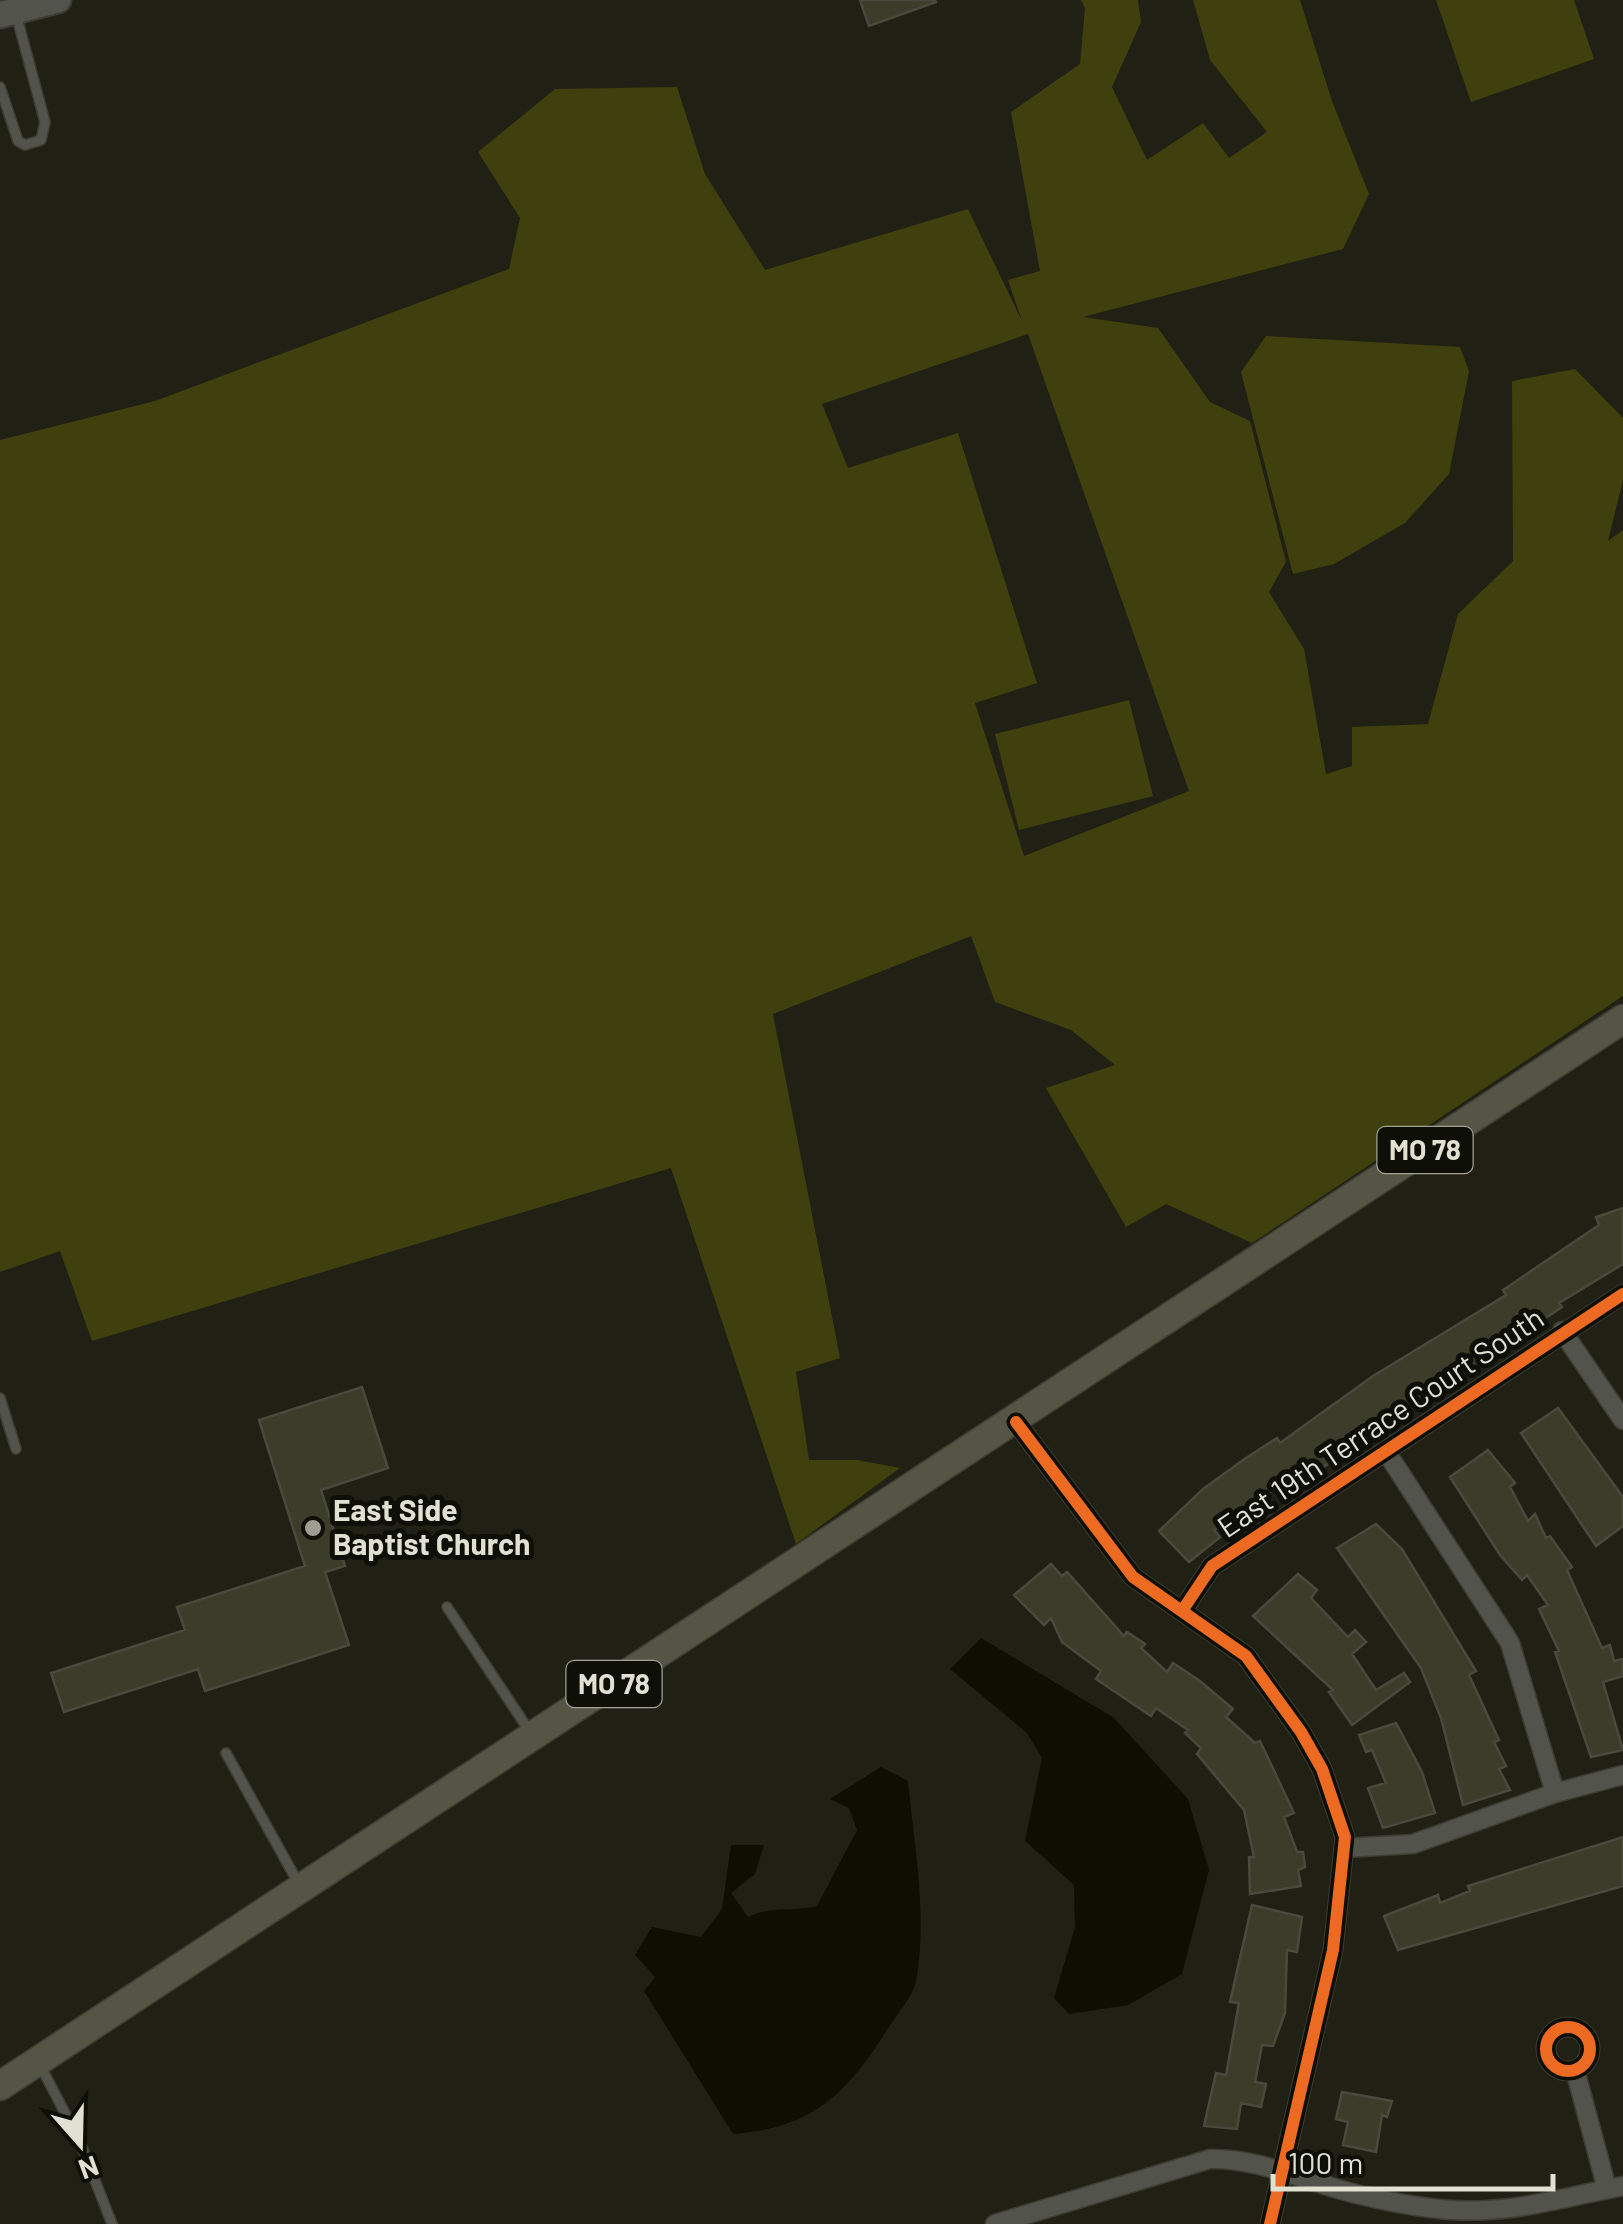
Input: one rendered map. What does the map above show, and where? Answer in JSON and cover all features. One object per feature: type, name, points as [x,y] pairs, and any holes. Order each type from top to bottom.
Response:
[{"type":"main road","name":"MO 78","points":[[0,2086],[1016,1422],[1623,1019]]},
{"type":"street","points":[[8,13],[58,0]]},
{"type":"street","name":"East 19th Terrace Court South","points":[[1182,1611],[1212,1566],[1491,1385],[1562,1331],[1623,1294]]},
{"type":"street","points":[[1562,1331],[1623,1420]]},
{"type":"street","points":[[1016,1422],[1133,1576],[1246,1656],[1301,1732],[1322,1770],[1345,1848],[1333,1950],[1270,2224]]},
{"type":"street","points":[[1387,1453],[1510,1643],[1555,1793]]},
{"type":"street","points":[[1345,1848],[1414,1844],[1555,1793],[1623,1775]]},
{"type":"street","points":[[995,2224],[1210,2159],[1245,2158],[1282,2174],[1366,2196],[1447,2209],[1488,2210],[1615,2187],[1576,2070]]},
{"type":"lane","points":[[0,87],[18,141],[25,145],[41,140],[46,122],[8,13]]},
{"type":"lane","points":[[0,1398],[16,1449]]},
{"type":"lane","points":[[447,1607],[533,1737]]},
{"type":"lane","points":[[226,1752],[302,1888]]},
{"type":"lane","points":[[38,2061],[80,2142],[112,2224]]},
{"type":"shaded area","points":[[1081,0],[1138,0],[1141,22],[1112,87],[1147,160],[1203,123],[1229,158],[1267,132],[1210,60],[1193,0],[1300,0],[1332,101],[1369,194],[1343,249],[1083,317],[1158,328],[1210,402],[1250,421],[1286,562],[1269,592],[1304,649],[1326,774],[1352,766],[1352,727],[1428,724],[1458,614],[1513,561],[1512,381],[1575,369],[1623,418],[1623,480],[1608,541],[1623,530],[1623,996],[1252,1243],[1166,1204],[1126,1227],[1046,1088],[1115,1065],[1071,1030],[995,1002],[971,936],[773,1014],[840,1358],[796,1372],[809,1460],[857,1460],[900,1468],[796,1544],[671,1168],[92,1341],[60,1251],[0,1272],[0,440],[155,401],[509,269],[520,218],[478,152],[555,89],[677,87],[705,174],[765,270],[968,209],[1022,321],[1008,280],[1040,271],[1011,112],[1080,64],[1085,8]],"holes":[[[1028,334],[1189,791],[1024,856],[975,703],[1037,683],[958,433],[848,468],[822,404]]]},
{"type":"shaded area","points":[[1436,0],[1574,0],[1594,59],[1471,102]]},
{"type":"shaded area","points":[[1266,336],[1460,347],[1469,371],[1449,474],[1405,523],[1334,564],[1293,574],[1241,372]]},
{"type":"shaded area","points":[[1129,700],[1153,796],[1019,830],[995,734]]},
{"type":"shaded area","points":[[981,1638],[1114,1718],[1188,1799],[1209,1870],[1182,1974],[1128,2005],[1069,2014],[1054,1998],[1075,1927],[1074,1885],[1025,1841],[1042,1758],[1027,1733],[950,1669]]},
{"type":"shaded area","points":[[881,1767],[908,1781],[921,1932],[914,1987],[874,2050],[826,2103],[786,2124],[733,2134],[644,1991],[655,1977],[635,1955],[652,1927],[701,1937],[722,1909],[731,1845],[764,1845],[755,1874],[731,1893],[748,1917],[764,1911],[817,1906],[857,1830],[849,1808],[830,1799]]},
{"type":"building","points":[[860,0],[935,0],[936,2],[869,26]]},
{"type":"building","points":[[1623,1208],[1623,1264],[1559,1303],[1562,1307],[1375,1434],[1370,1428],[1344,1447],[1347,1451],[1305,1480],[1291,1487],[1286,1481],[1260,1499],[1265,1507],[1249,1518],[1243,1513],[1214,1530],[1220,1537],[1189,1562],[1159,1531],[1203,1489],[1246,1458],[1277,1438],[1280,1443],[1373,1376],[1506,1295],[1503,1290],[1599,1225],[1596,1217]]},
{"type":"building","name":"East Side Baptist Church","points":[[362,1387],[388,1468],[321,1490],[345,1566],[325,1572],[349,1645],[205,1691],[198,1669],[64,1712],[51,1673],[185,1630],[177,1607],[305,1566],[259,1420]]},
{"type":"building","points":[[1558,1408],[1623,1497],[1623,1526],[1596,1546],[1521,1433]]},
{"type":"building","points":[[1488,1450],[1515,1483],[1510,1487],[1528,1521],[1535,1514],[1546,1538],[1550,1536],[1572,1567],[1567,1570],[1602,1648],[1610,1645],[1614,1661],[1623,1659],[1623,1676],[1603,1682],[1623,1750],[1591,1757],[1555,1652],[1559,1651],[1539,1609],[1548,1605],[1527,1575],[1522,1580],[1500,1555],[1450,1477]]},
{"type":"building","points":[[1376,1524],[1402,1549],[1476,1671],[1469,1675],[1499,1740],[1494,1742],[1506,1766],[1499,1769],[1510,1790],[1463,1805],[1441,1718],[1421,1668],[1337,1548]]},
{"type":"building","points":[[1051,1564],[1062,1576],[1067,1572],[1124,1636],[1127,1632],[1145,1644],[1141,1648],[1167,1672],[1173,1663],[1200,1681],[1233,1709],[1226,1717],[1255,1743],[1260,1741],[1294,1813],[1284,1817],[1297,1852],[1303,1852],[1305,1867],[1298,1870],[1301,1886],[1250,1894],[1249,1857],[1254,1857],[1244,1810],[1197,1754],[1201,1748],[1185,1733],[1188,1730],[1156,1708],[1151,1716],[1096,1679],[1101,1671],[1062,1642],[1051,1618],[1044,1625],[1014,1595]]},
{"type":"building","points":[[1298,1574],[1317,1590],[1311,1598],[1348,1637],[1355,1630],[1366,1642],[1352,1654],[1376,1690],[1404,1673],[1410,1682],[1352,1725],[1329,1692],[1333,1690],[1253,1616]]},
{"type":"building","points":[[1396,1723],[1422,1772],[1435,1813],[1383,1828],[1368,1788],[1386,1783],[1372,1750],[1366,1752],[1359,1735]]},
{"type":"building","points":[[1623,1837],[1623,1886],[1398,1950],[1384,1916],[1438,1895],[1440,1903],[1470,1891],[1468,1886]]},
{"type":"building","points":[[1252,1905],[1302,1917],[1297,1952],[1287,1950],[1285,2013],[1273,2046],[1262,2045],[1255,2082],[1266,2084],[1261,2107],[1241,2103],[1237,2129],[1204,2126],[1216,2073],[1226,2075],[1239,2003],[1230,2002]]},
{"type":"building","points":[[1342,2092],[1392,2101],[1387,2117],[1382,2115],[1376,2152],[1343,2145],[1348,2122],[1336,2119]]},
{"type":"cycle path","points":[[1182,1611],[1212,1566],[1623,1294]]},
{"type":"cycle path","points":[[1016,1422],[1133,1577],[1246,1656],[1301,1732],[1322,1769],[1345,1837],[1333,1950],[1270,2224]]},
{"type":"cycle path","points":[[1568,2027],[1583,2034],[1590,2049],[1583,2064],[1568,2071],[1553,2064],[1546,2049],[1553,2034],[1568,2027]]},
{"type":"place","name":"East Side Baptist Church","points":[[313,1528]]}]
